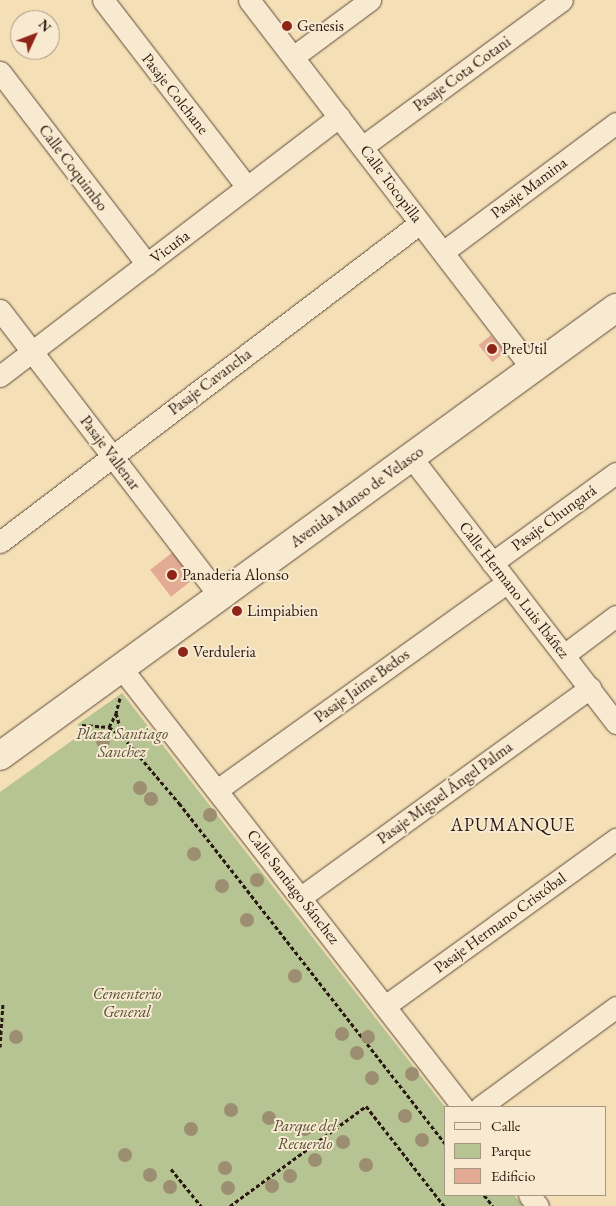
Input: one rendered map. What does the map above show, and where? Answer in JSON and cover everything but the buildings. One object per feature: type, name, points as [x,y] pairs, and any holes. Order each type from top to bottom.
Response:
[{"type":"street","name":"Pasaje Colchane","points":[[103,0],[247,187]]},
{"type":"street","name":"Calle Tocopilla","points":[[249,0],[532,369]]},
{"type":"street","points":[[293,57],[370,0]]},
{"type":"street","name":"Pasaje Cota Cotani","points":[[362,147],[562,0]]},
{"type":"street","name":"Calle Coquimbo","points":[[0,72],[147,264]]},
{"type":"street","name":"Vicuña","points":[[0,376],[339,117]]},
{"type":"street","name":"Pasaje Mamina","points":[[443,252],[616,123]]},
{"type":"street","name":"Pasaje Cavancha","points":[[0,542],[420,223]]},
{"type":"street","name":"Avenida Manso de Velasco","points":[[0,756],[56,717],[128,677],[220,597],[616,308]]},
{"type":"street","name":"Pasaje Vallenar","points":[[0,310],[220,597]]},
{"type":"street","name":"Calle Hermano Luis Ibáñez","points":[[411,457],[616,723]]},
{"type":"street","name":"Pasaje Chungará","points":[[492,562],[616,473]]},
{"type":"street","name":"Pasaje Jaime Bedos","points":[[217,790],[507,582]]},
{"type":"street","points":[[564,655],[616,616]]},
{"type":"street","name":"Calle Santiago Sánchez","points":[[128,677],[301,897],[461,1106]]},
{"type":"street","name":"Pasaje Miguel Ángel Palma","points":[[301,897],[590,688]]},
{"type":"street","name":"Pasaje Hermano Cristóbal","points":[[385,1006],[616,839]]},
{"type":"street","points":[[481,1106],[616,1007]]},
{"type":"street","points":[[530,1196],[538,1206]]},
{"type":"path","points":[[109,727],[116,713],[128,677]]},
{"type":"path","points":[[116,713],[124,737]]},
{"type":"path","points":[[56,717],[78,724],[109,727],[124,737],[179,803],[444,1143]]},
{"type":"path","points":[[0,1047],[3,1003]]},
{"type":"path","points":[[230,1206],[366,1106],[443,1206]]},
{"type":"path","points":[[171,1169],[201,1206]]},
{"type":"path","points":[[485,1196],[493,1206]]},
{"type":"green space","points":[[122,693],[444,1106],[444,1196],[515,1196],[523,1206],[0,1206],[0,792],[77,737],[78,724]]},
{"type":"place","name":"Genesis","points":[[287,26]]},
{"type":"place","name":"PreUtil","points":[[492,349]]},
{"type":"place","name":"Panaderia Alonso","points":[[172,575]]},
{"type":"place","name":"Limpiabien","points":[[237,611]]},
{"type":"place","name":"Verduleria","points":[[183,652]]},
{"type":"district","name":"APUMANQUE","points":[[513,825]]},
{"type":"park label","name":"Plaza Santiago Sanchez","points":[[122,743]]},
{"type":"park label","name":"Cementerio General","points":[[127,1003]]},
{"type":"park label","name":"Parque del Recuerdo","points":[[305,1135]]}]
